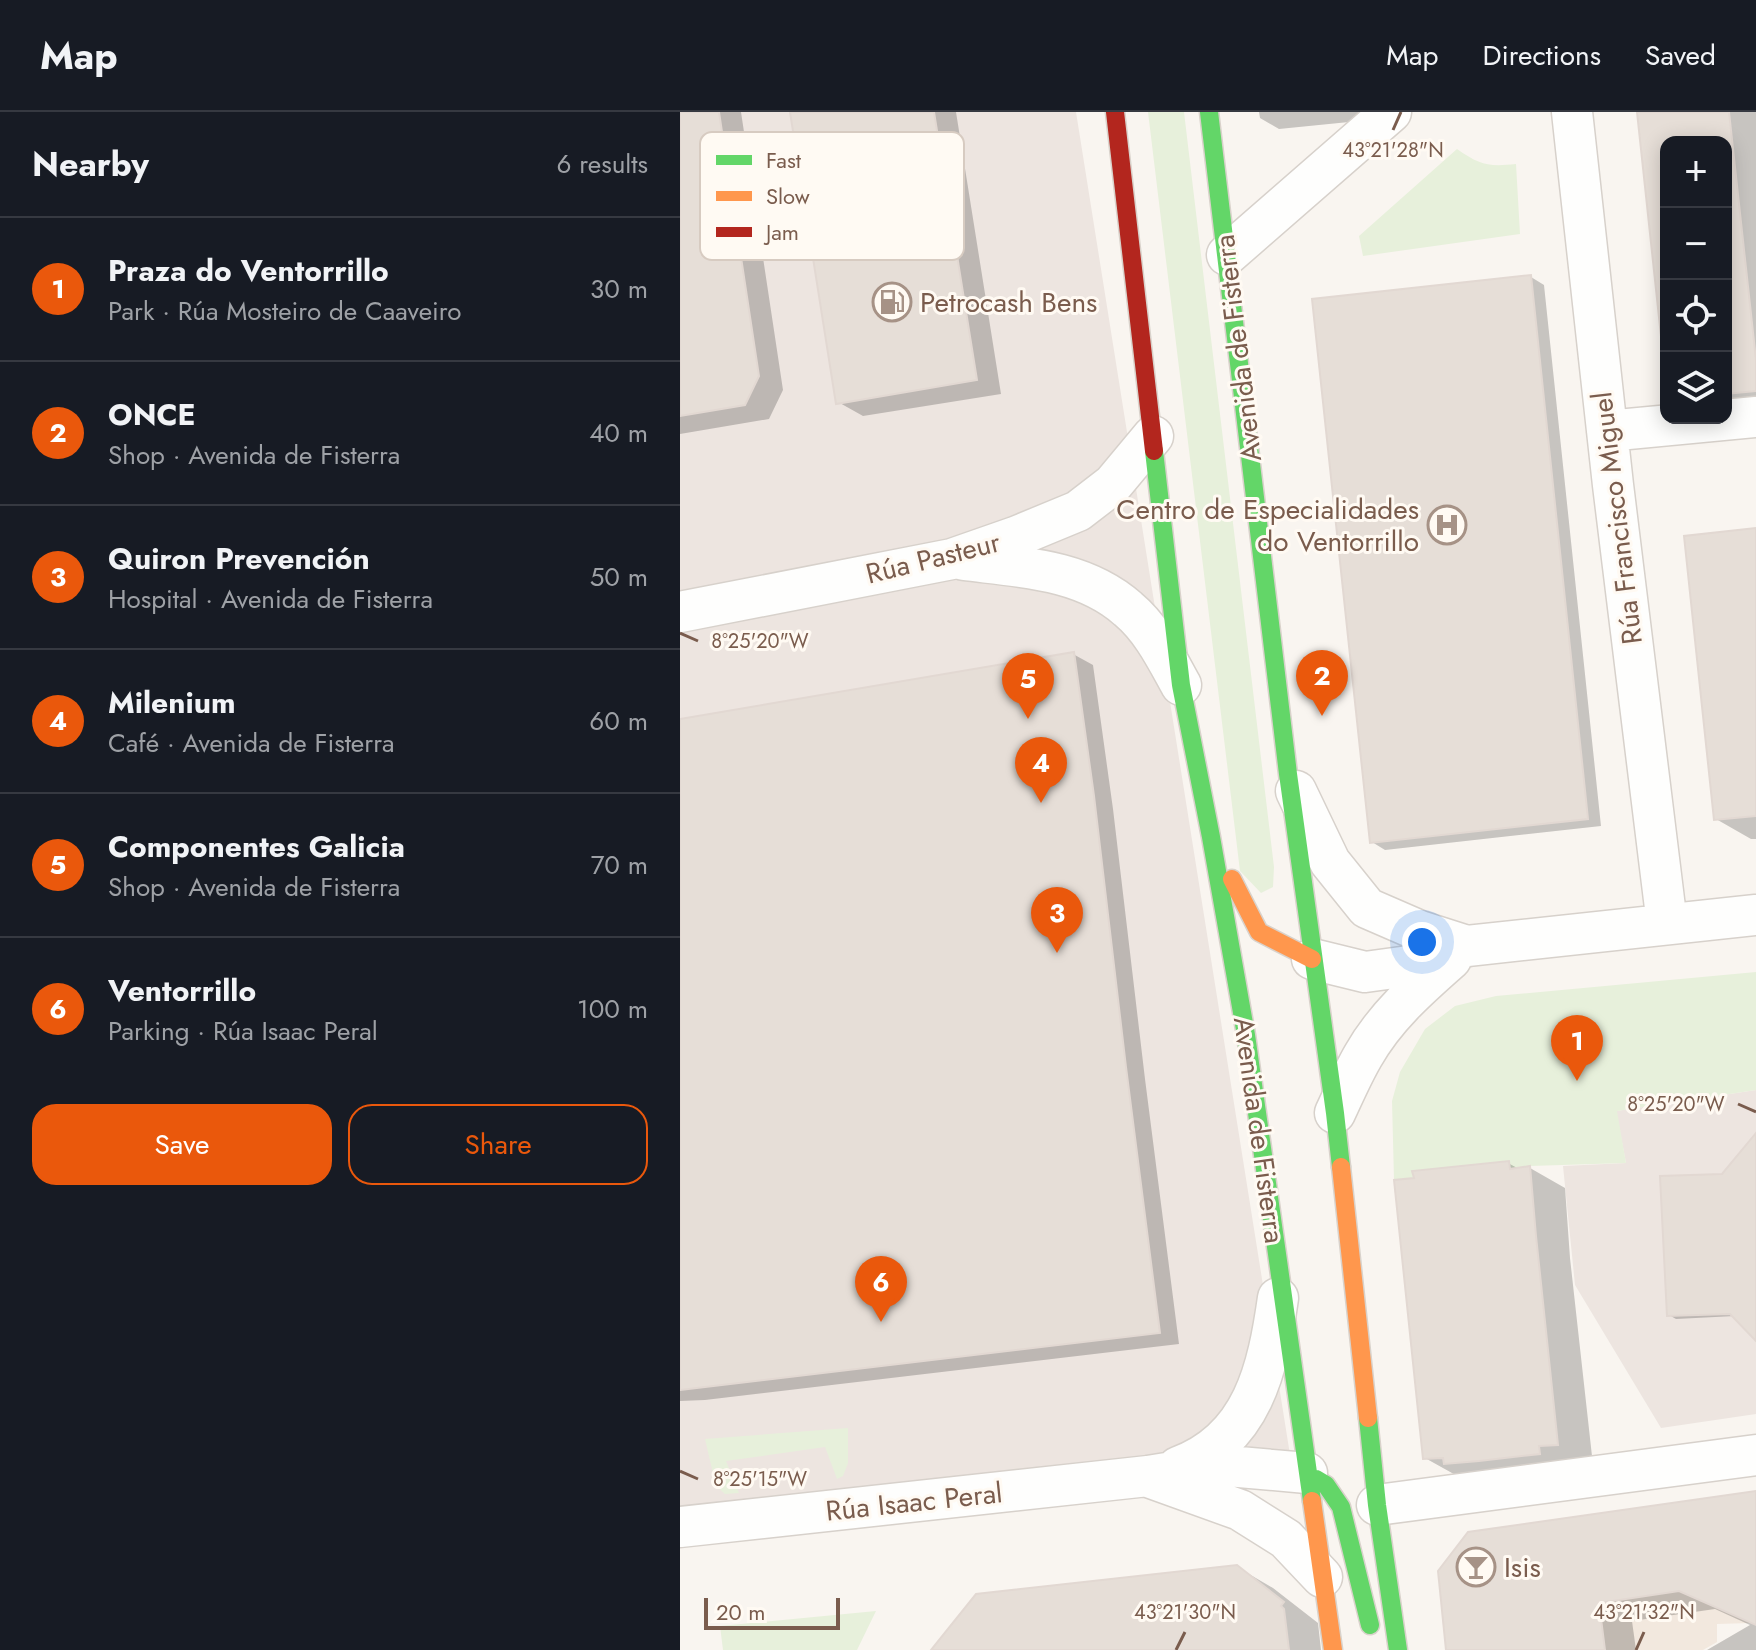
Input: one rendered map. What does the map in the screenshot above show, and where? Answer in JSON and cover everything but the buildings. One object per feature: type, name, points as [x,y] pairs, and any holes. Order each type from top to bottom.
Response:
[{"type":"main road","name":"Avenida de Fisterra","points":[[1115,112],[1181,685],[1246,1035],[1333,1650]]},
{"type":"main road","name":"Avenida de Fisterra","points":[[1209,112],[1288,774],[1335,1113],[1377,1505],[1398,1650]]},
{"type":"main road","points":[[1211,837],[1259,932],[1312,959]]},
{"type":"main road","points":[[1307,1473],[1326,1485],[1341,1507],[1373,1637]]},
{"type":"street","points":[[1227,255],[1391,112]]},
{"type":"street","name":"Rúa Francisco Miguel","points":[[1572,112],[1667,924]]},
{"type":"street","points":[[1607,431],[1756,417]]},
{"type":"street","name":"Rúa Pasteur","points":[[680,612],[952,559],[1015,537],[1078,511],[1113,484],[1153,436]]},
{"type":"street","name":"Avenida de Fisterra","points":[[952,559],[1035,569],[1088,582],[1128,609],[1158,643],[1181,685]]},
{"type":"street","name":"Avenida de Fisterra","points":[[1288,774],[1330,862],[1367,908],[1420,931],[1467,946]]},
{"type":"street","points":[[1312,959],[1365,972],[1416,965],[1467,946],[1756,915]]},
{"type":"street","points":[[1335,1113],[1363,1056],[1383,1026],[1413,992],[1467,946]]},
{"type":"street","name":"Rúa Isaac Peral","points":[[1148,1476],[1183,1465],[1219,1444],[1241,1420],[1256,1394],[1271,1346],[1280,1280]]},
{"type":"street","points":[[1377,1505],[1756,1455]]},
{"type":"street","name":"Rúa Isaac Peral","points":[[680,1527],[1148,1476],[1216,1465],[1307,1473]]},
{"type":"street","points":[[1148,1476],[1240,1510],[1286,1539],[1322,1577]]},
{"type":"shaded area","points":[[680,112],[1076,112],[1291,1461],[680,1526]]},
{"type":"shaded area","points":[[1756,1090],[1756,1414],[1661,1428],[1575,1285],[1563,1166],[1626,1163],[1616,1111]]},
{"type":"shaded area","points":[[1744,1582],[1751,1623],[1717,1624],[1717,1642],[1703,1650],[1605,1650],[1603,1640],[1531,1605],[1630,1598]]},
{"type":"green space","points":[[1148,112],[1184,112],[1274,867],[1273,887],[1261,893],[1240,871]]},
{"type":"green space","points":[[1457,149],[1485,164],[1516,164],[1520,234],[1363,256],[1359,236]]},
{"type":"green space","points":[[1756,972],[1756,1090],[1617,1111],[1626,1163],[1413,1172],[1414,1178],[1394,1180],[1392,1101],[1400,1072],[1425,1029],[1455,1006],[1496,996]]},
{"type":"green space","points":[[848,1428],[848,1463],[843,1476],[837,1479],[825,1447],[726,1461],[739,1493],[725,1494],[716,1486],[705,1439]]},
{"type":"green space","points":[[876,1611],[857,1650],[723,1650],[720,1626]]},
{"type":"traffic: fast","points":[[1209,112],[1288,774],[1341,1167]]},
{"type":"traffic: fast","points":[[1154,451],[1181,685],[1246,1035],[1312,1501]]},
{"type":"traffic: fast","points":[[1368,1418],[1398,1650]]},
{"type":"traffic: fast","points":[[1316,1479],[1326,1485],[1341,1507],[1370,1625]]},
{"type":"traffic: slow","points":[[1232,879],[1259,932],[1312,959]]},
{"type":"traffic: slow","points":[[1341,1167],[1368,1418]]},
{"type":"traffic: slow","points":[[1312,1501],[1333,1650]]},
{"type":"traffic: jam","points":[[1115,112],[1154,451]]},
{"type":"place","name":"Petrocash Bens","points":[[892,302]]},
{"type":"place","name":"Centro de Especialidades do Ventorrillo","points":[[1447,525]]},
{"type":"place","name":"ONCE","points":[[1322,716]]},
{"type":"place","name":"Componentes Galicia","points":[[1028,719]]},
{"type":"place","name":"Milenium","points":[[1041,803]]},
{"type":"place","name":"Quiron Prevención","points":[[1057,953]]},
{"type":"place","name":"Praza do Ventorrillo","points":[[1577,1081]]},
{"type":"place","name":"Ventorrillo","points":[[881,1322]]},
{"type":"place","name":"Isis","points":[[1476,1567]]}]
